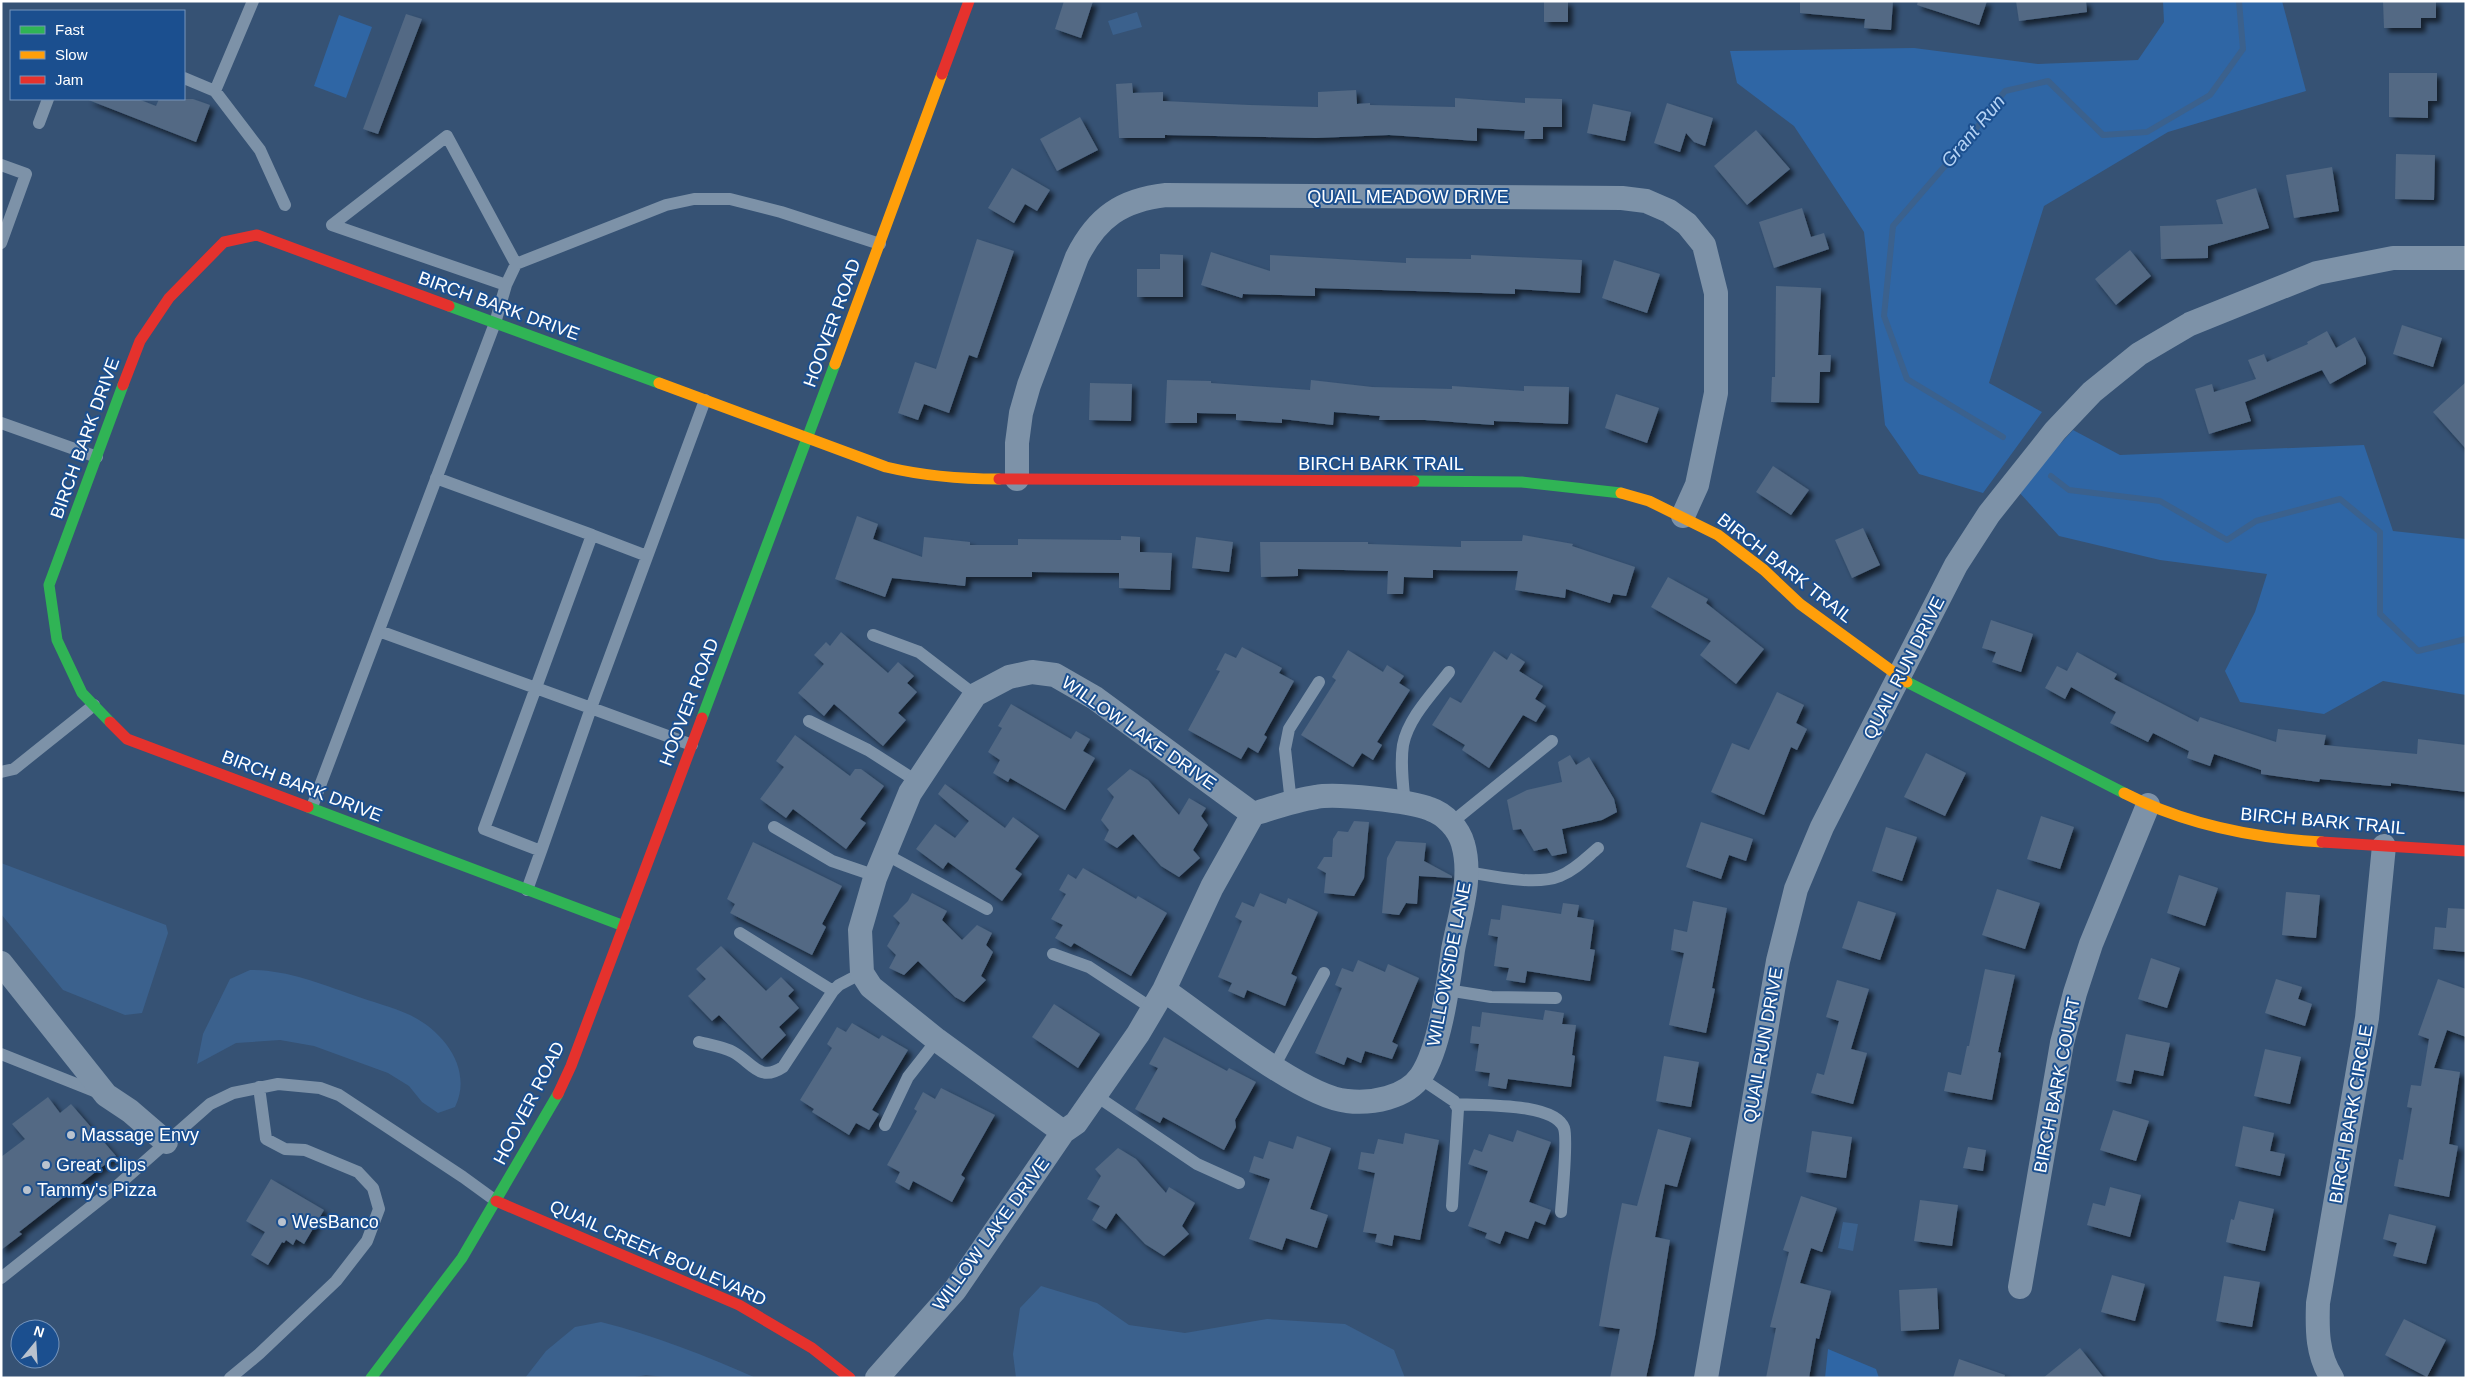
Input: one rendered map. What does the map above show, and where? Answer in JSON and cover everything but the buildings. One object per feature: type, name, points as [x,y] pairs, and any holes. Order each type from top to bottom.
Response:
[{"type":"street","name":"HOOVER ROAD","points":[[371,1378],[462,1258],[551,1108],[571,1066],[880,244],[969,1]]},
{"type":"street","name":"QUAIL MEADOW DRIVE","points":[[1017,480],[1018,443],[1022,413],[1029,385],[1077,257],[1097,225],[1110,213],[1129,203],[1146,197],[1166,196],[1622,198],[1646,200],[1669,210],[1687,224],[1704,245],[1716,293],[1716,393],[1697,485],[1683,516]]},
{"type":"street","name":"BIRCH BARK DRIVE","points":[[624,926],[312,807],[127,739],[82,693],[57,640],[49,585],[96,457],[140,341],[169,298],[224,242],[257,235],[807,437]]},
{"type":"street","name":"QUAIL RUN DRIVE","points":[[1706,1378],[1778,961],[1796,889],[1822,827],[1900,678],[1956,565],[1989,514],[2054,431],[2092,392],[2139,354],[2190,324],[2318,273],[2394,258],[2466,258]]},
{"type":"street","name":"BIRCH BARK TRAIL","points":[[807,437],[886,467],[919,475],[952,479],[1522,482],[1615,491],[1649,501],[1683,516],[1718,535],[1764,570],[1800,604],[1900,678],[2148,805],[2191,821],[2241,833],[2291,840],[2466,851]]},
{"type":"street","name":"WILLOW LAKE DRIVE","points":[[862,973],[860,930],[876,876],[910,793],[975,695],[1009,676],[1032,672],[1055,675],[1095,698],[1253,814],[1212,887],[1159,999],[1095,1095],[1076,1122],[1063,1132],[955,1290],[877,1378]]},
{"type":"street","name":"WILLOWSIDE LANE","points":[[1253,814],[1317,796],[1405,804],[1430,809],[1451,823],[1463,843],[1467,872],[1447,990],[1429,1059],[1420,1078]]},
{"type":"street","name":"BIRCH BARK COURT","points":[[2020,1287],[2062,1043],[2075,993],[2091,944],[2148,805]]},
{"type":"street","name":"BIRCH BARK CIRCLE","points":[[2332,1378],[2324,1366],[2317,1334],[2318,1303],[2368,1018],[2384,846]]},
{"type":"street","points":[[1,963],[106,1095],[130,1111],[166,1142]]},
{"type":"street","points":[[862,973],[871,987],[937,1040],[1063,1132]]},
{"type":"street","points":[[1159,999],[1313,1090],[1346,1102],[1376,1101],[1404,1091],[1420,1078]]},
{"type":"street","name":"QUAIL CREEK BOULEVARD","points":[[496,1202],[739,1305],[812,1348],[850,1378]]},
{"type":"lane","points":[[214,91],[253,1]]},
{"type":"lane","points":[[185,78],[214,91],[260,150],[285,205]]},
{"type":"lane","points":[[39,123],[48,100]]},
{"type":"lane","points":[[506,285],[332,225],[447,136],[516,264]]},
{"type":"lane","points":[[1,165],[26,174],[1,243]]},
{"type":"lane","points":[[312,807],[495,323],[506,285],[516,264],[666,205],[694,199],[730,198],[781,212],[880,244]]},
{"type":"lane","points":[[527,890],[591,708],[705,400]]},
{"type":"lane","points":[[1,423],[96,457]]},
{"type":"lane","points":[[436,478],[647,556]]},
{"type":"lane","points":[[541,851],[484,829],[592,535]]},
{"type":"lane","points":[[379,631],[692,745]]},
{"type":"lane","points":[[874,635],[919,652],[975,695]]},
{"type":"lane","points":[[1405,804],[1402,765],[1403,745],[1408,727],[1449,672]]},
{"type":"lane","points":[[1291,803],[1285,749],[1289,729],[1319,682]]},
{"type":"lane","points":[[1,772],[14,770],[94,705]]},
{"type":"lane","points":[[809,721],[868,750],[918,782]]},
{"type":"lane","points":[[1451,823],[1552,741]]},
{"type":"lane","points":[[774,827],[832,861],[876,876]]},
{"type":"lane","points":[[1467,872],[1520,880],[1558,877],[1574,869],[1598,848]]},
{"type":"lane","points":[[885,854],[987,909]]},
{"type":"lane","points":[[740,933],[833,991]]},
{"type":"lane","points":[[1053,954],[1089,966],[1159,999]]},
{"type":"lane","points":[[698,1042],[734,1052],[757,1070],[766,1074],[775,1072],[783,1068],[839,984],[862,973]]},
{"type":"lane","points":[[1274,1067],[1324,973]]},
{"type":"lane","points":[[1447,990],[1491,997],[1556,998]]},
{"type":"lane","points":[[885,1124],[908,1077],[937,1040]]},
{"type":"lane","points":[[1,1054],[106,1095]]},
{"type":"lane","points":[[1420,1078],[1456,1104],[1534,1109],[1557,1119],[1564,1128],[1565,1143],[1561,1212]]},
{"type":"lane","points":[[1,1278],[117,1186],[210,1104],[233,1093],[258,1087],[278,1084],[302,1085],[339,1095],[463,1177],[496,1202]]},
{"type":"lane","points":[[230,1378],[259,1354],[336,1281],[367,1241],[380,1209],[373,1188],[358,1172],[304,1150],[285,1149],[266,1140],[258,1087]]},
{"type":"lane","points":[[1095,1095],[1197,1164],[1240,1183]]},
{"type":"lane","points":[[1452,1206],[1458,1109],[1456,1104]]},
{"type":"shaded area","points":[[2163,1],[2282,1],[2306,91],[2168,132],[2044,206],[1989,383],[2042,412],[1983,493],[1919,474],[1885,425],[1864,232],[1794,126],[1737,83],[1730,51],[1914,48],[2038,64],[2138,60],[2164,22]]},
{"type":"shaded area","points":[[1137,12],[1142,27],[1113,35],[1108,21]]},
{"type":"shaded area","points":[[339,15],[372,27],[346,98],[314,86]]},
{"type":"shaded area","points":[[2073,430],[2120,455],[2364,445],[2393,531],[2466,539],[2466,695],[2383,681],[2324,714],[2240,702],[2225,671],[2255,612],[2267,574],[2160,560],[2059,536],[2017,490]]},
{"type":"shaded area","points":[[1,863],[166,925],[168,933],[142,1013],[125,1015],[63,990],[1,914]]},
{"type":"shaded area","points":[[250,970],[277,972],[302,978],[397,1009],[423,1022],[444,1042],[458,1066],[460,1093],[455,1107],[438,1113],[422,1102],[409,1086],[388,1073],[314,1046],[280,1040],[236,1043],[197,1064],[203,1034],[230,979]]},
{"type":"shaded area","points":[[1843,1222],[1858,1224],[1853,1251],[1838,1248]]},
{"type":"shaded area","points":[[1041,1286],[1097,1303],[1129,1325],[1185,1333],[1267,1319],[1345,1324],[1394,1350],[1405,1378],[1016,1378],[1013,1354],[1020,1308]]},
{"type":"shaded area","points":[[601,1322],[641,1333],[680,1347],[756,1378],[673,1378],[646,1375],[629,1378],[525,1378],[546,1351],[575,1327]]},
{"type":"shaded area","points":[[1828,1349],[1876,1369],[1879,1378],[1825,1378]]},
{"type":"waterway","name":"Grant Run","points":[[2003,437],[1907,379],[1884,316],[1893,226],[1964,144],[2005,91],[2048,81],[2103,135],[2147,132],[2210,95],[2243,49],[2239,1]]},
{"type":"waterway","name":"Grant Run","points":[[2051,476],[2069,490],[2160,501],[2227,540],[2256,521],[2340,499],[2380,532],[2380,614],[2418,651],[2466,639]]},
{"type":"traffic: fast","points":[[449,306],[659,383]]},
{"type":"traffic: fast","points":[[702,718],[835,364]]},
{"type":"traffic: fast","points":[[110,722],[82,693],[57,640],[49,585],[123,385]]},
{"type":"traffic: fast","points":[[1414,481],[1522,482],[1621,493]]},
{"type":"traffic: fast","points":[[1907,682],[2124,793]]},
{"type":"traffic: fast","points":[[308,807],[624,926]]},
{"type":"traffic: fast","points":[[371,1378],[462,1258],[558,1094]]},
{"type":"traffic: slow","points":[[835,364],[942,74]]},
{"type":"traffic: slow","points":[[659,383],[886,467],[942,476],[999,479]]},
{"type":"traffic: slow","points":[[1621,493],[1649,501],[1718,535],[1764,570],[1800,604],[1907,682]]},
{"type":"traffic: slow","points":[[2124,793],[2171,814],[2220,828],[2271,837],[2322,842]]},
{"type":"traffic: jam","points":[[942,74],[969,1]]},
{"type":"traffic: jam","points":[[123,385],[140,341],[169,298],[224,242],[257,235],[449,306]]},
{"type":"traffic: jam","points":[[999,479],[1414,481]]},
{"type":"traffic: jam","points":[[558,1094],[571,1066],[702,718]]},
{"type":"traffic: jam","points":[[110,722],[127,739],[308,807]]},
{"type":"traffic: jam","points":[[2322,842],[2466,851]]},
{"type":"traffic: jam","points":[[496,1201],[739,1305],[812,1348],[850,1378]]},
{"type":"place","name":"Massage Envy","points":[[71,1135]]},
{"type":"place","name":"Great Clips","points":[[46,1165]]},
{"type":"place","name":"Tammy's Pizza","points":[[27,1190]]},
{"type":"place","name":"WesBanco","points":[[282,1222]]}]
